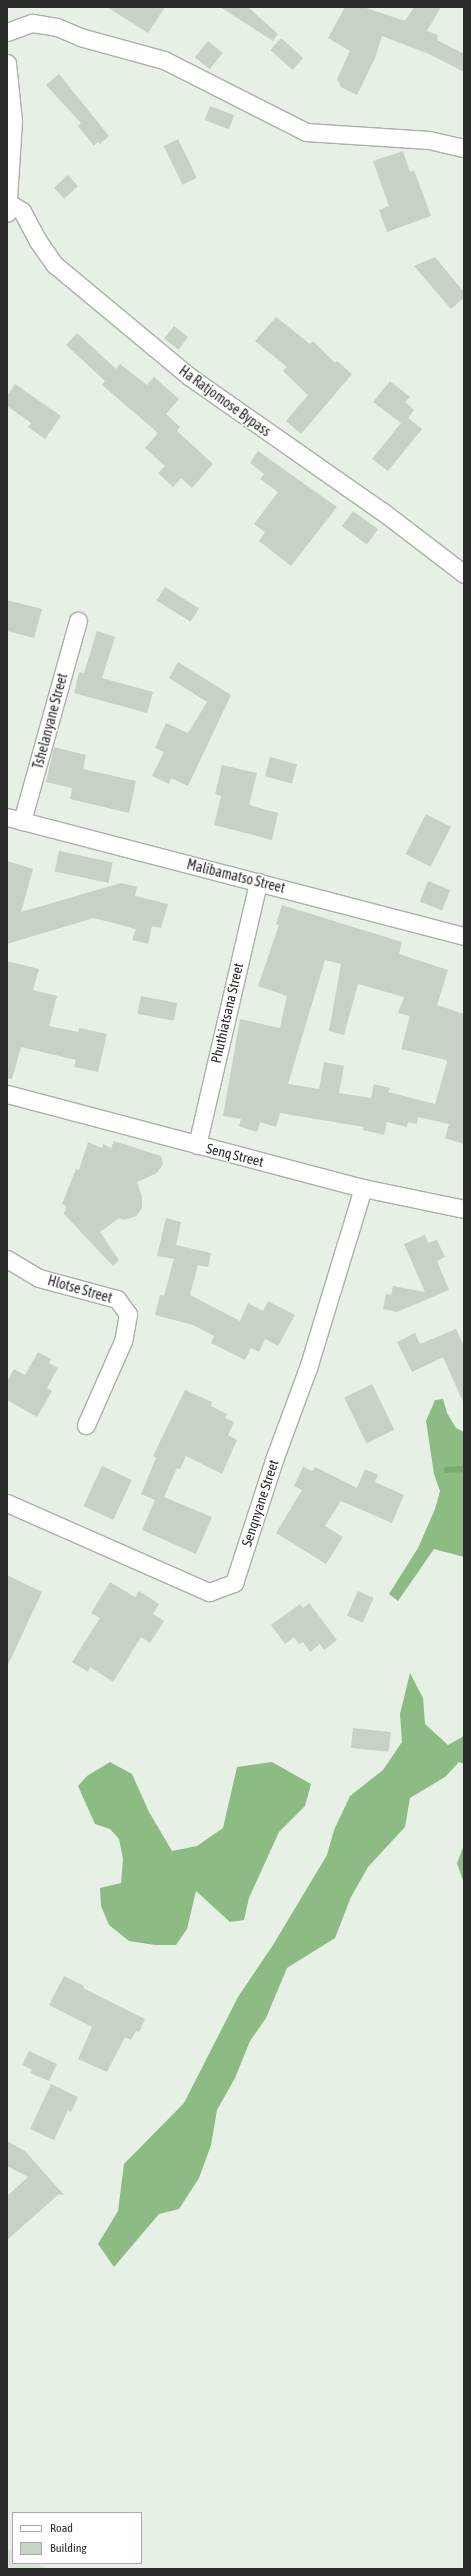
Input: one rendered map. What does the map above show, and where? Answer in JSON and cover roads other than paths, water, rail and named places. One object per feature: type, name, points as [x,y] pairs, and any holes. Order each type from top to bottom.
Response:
[{"type":"street","points":[[7,32],[32,23],[57,28],[80,37],[164,60],[306,132],[429,140],[464,148]]},
{"type":"street","points":[[7,63],[13,121],[8,208]]},
{"type":"street","name":"Ha Ratjomose Bypass","points":[[8,208],[22,211],[38,241],[55,265],[190,377],[382,512],[464,574]]},
{"type":"street","name":"Tshelanyane Street","points":[[15,819],[78,621]]},
{"type":"street","name":"Malibamatso Street","points":[[15,819],[464,936]]},
{"type":"street","name":"Phuthiatsana Street","points":[[197,1145],[258,882]]},
{"type":"street","name":"Senq Street","points":[[7,1094],[363,1188],[464,1209]]},
{"type":"street","name":"Senqnyane Street","points":[[7,1503],[209,1592],[234,1583],[275,1457],[308,1368],[363,1188]]},
{"type":"street","name":"Hlotse Street","points":[[7,1259],[39,1278],[117,1298],[128,1314],[123,1341],[86,1425]]},
{"type":"waterway","points":[[447,1470],[464,1469]]}]
